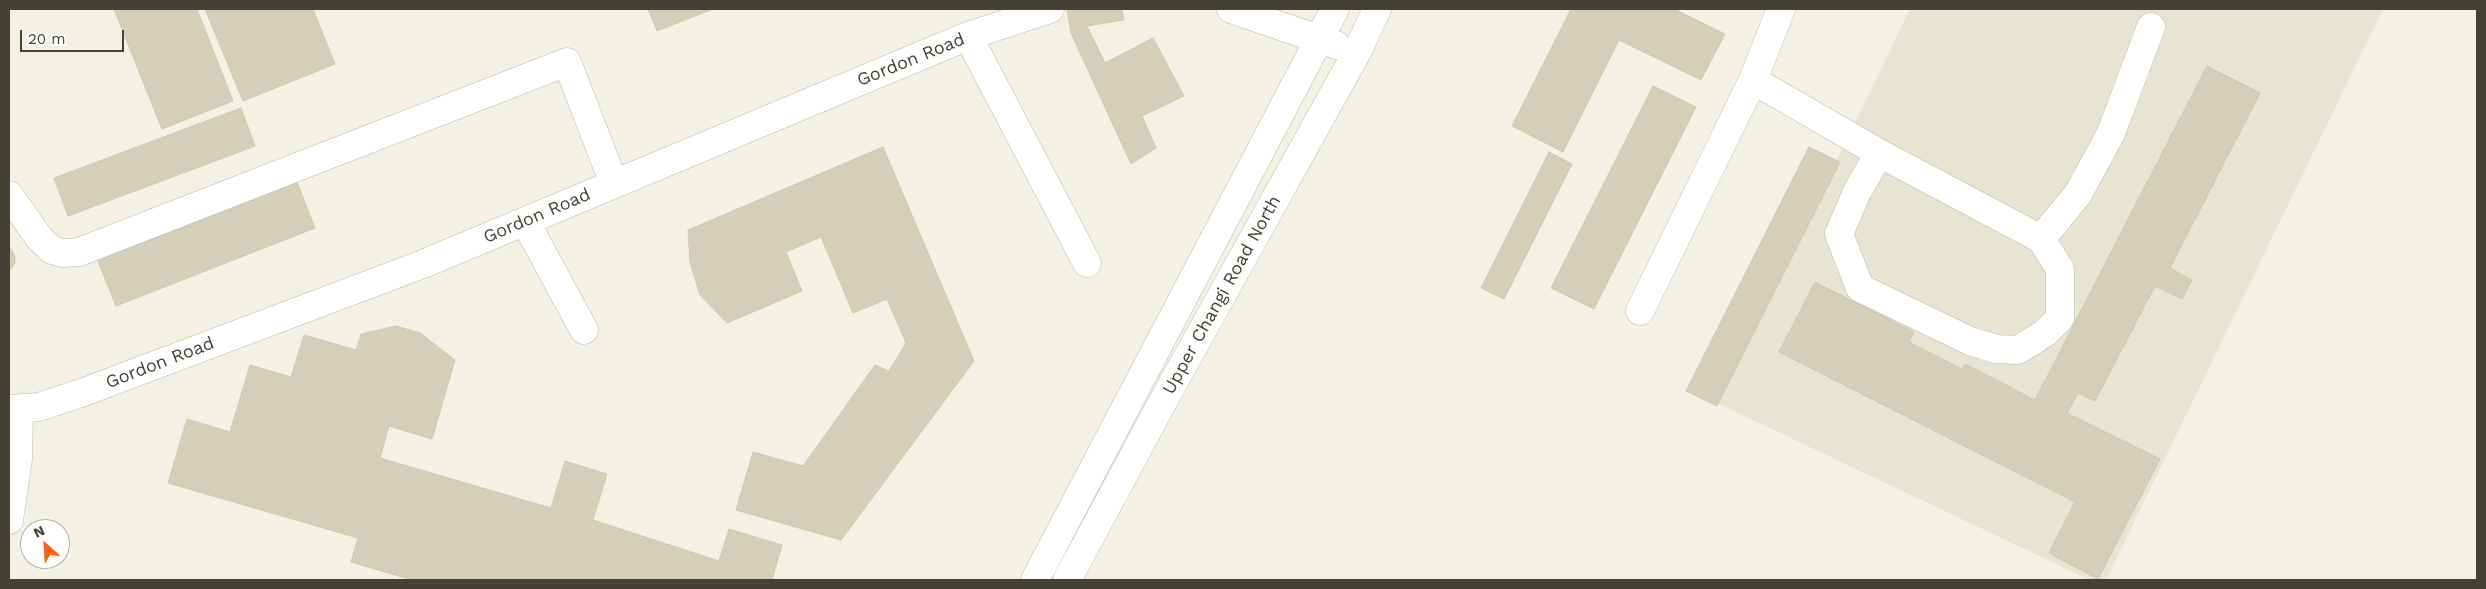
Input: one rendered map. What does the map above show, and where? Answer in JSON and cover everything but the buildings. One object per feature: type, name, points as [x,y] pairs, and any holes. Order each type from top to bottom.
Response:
[{"type":"street","name":"Gordon Road","points":[[14,410],[39,407],[93,389],[423,264],[968,36],[1050,9]]},
{"type":"street","points":[[1231,9],[1357,52]]},
{"type":"street","name":"Upper Changi Road North","points":[[1035,580],[1336,9]]},
{"type":"street","name":"Upper Changi Road North","points":[[1067,580],[1167,394],[1357,52],[1376,9]]},
{"type":"street","points":[[1640,311],[1753,80],[1781,9]]},
{"type":"street","points":[[2041,239],[2078,194],[2111,133],[2151,27]]},
{"type":"street","points":[[968,36],[1087,264]]},
{"type":"street","points":[[9,195],[40,238],[52,250],[63,253],[79,252],[567,62],[614,184]]},
{"type":"street","points":[[1753,80],[1879,153],[2041,239],[2060,269],[2060,318],[2045,333],[2018,350],[1996,348],[1970,341],[1860,288],[1840,234],[1857,192],[1879,153]]},
{"type":"street","points":[[525,221],[584,330]]},
{"type":"street","points":[[9,520],[18,459],[14,410]]},
{"type":"shaded area","points":[[1910,9],[2383,9],[2106,580],[2090,580],[1719,404]]}]
